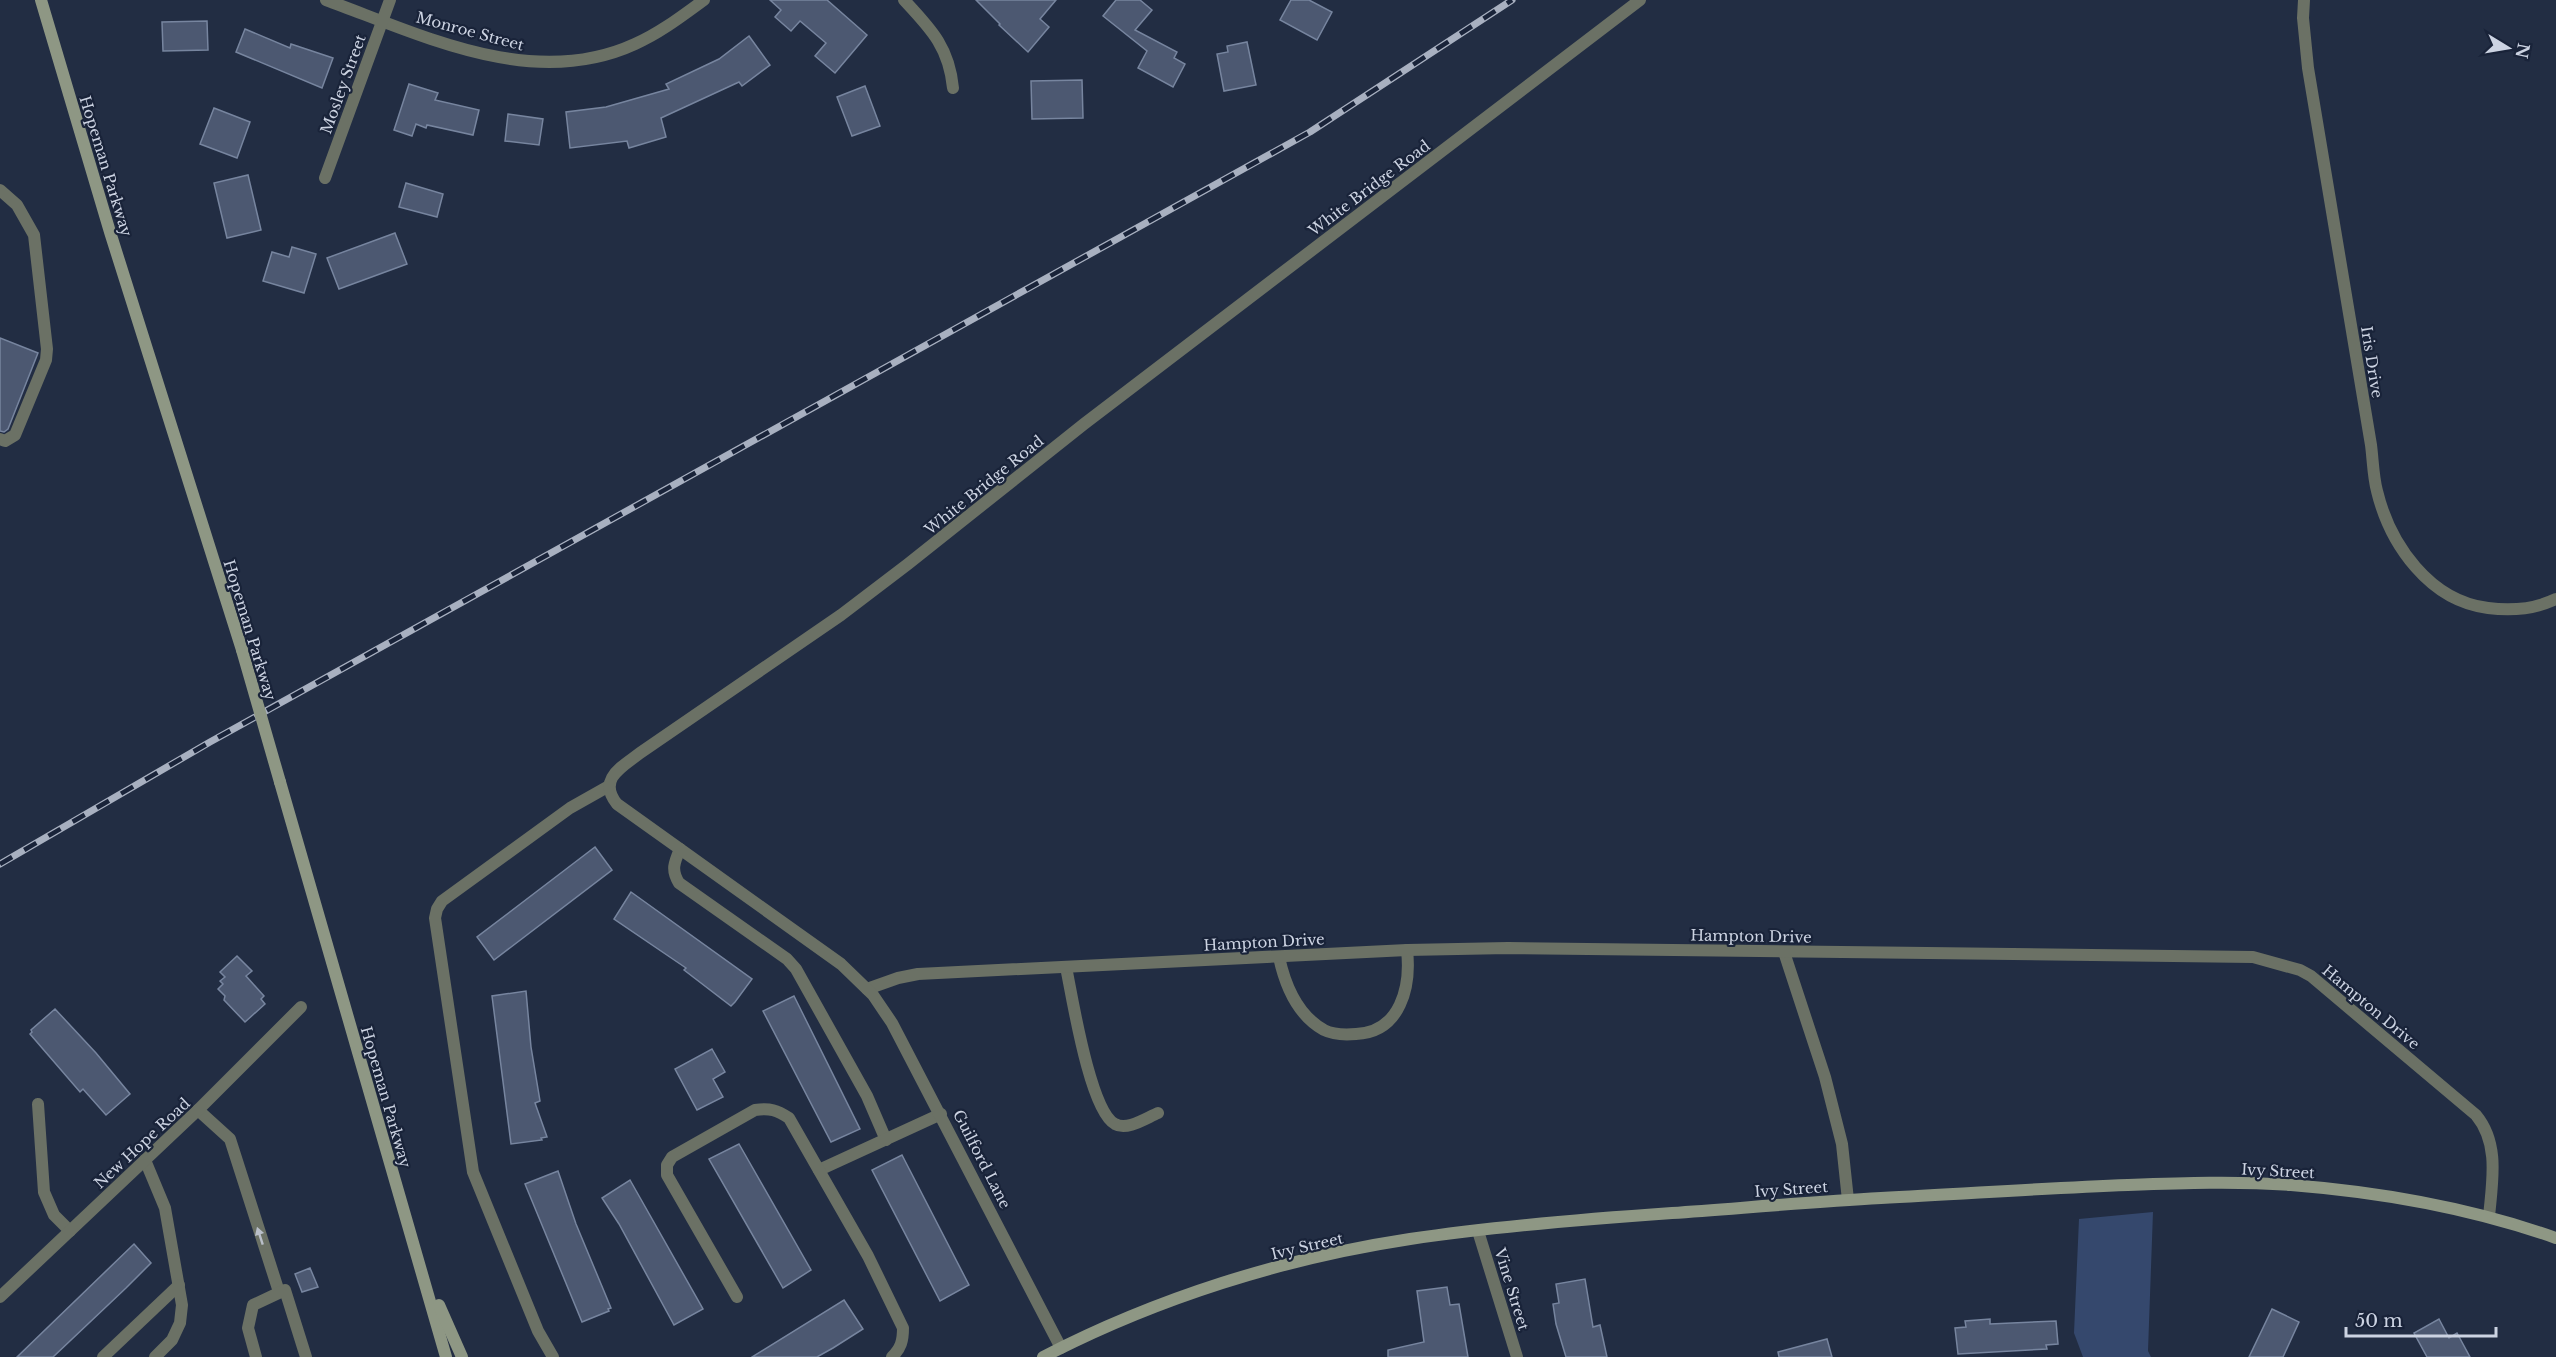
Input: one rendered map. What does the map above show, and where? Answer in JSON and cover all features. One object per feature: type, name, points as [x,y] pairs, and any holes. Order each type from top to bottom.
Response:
[{"type":"main road","name":"Hopeman Parkway","points":[[41,0],[131,301],[242,650],[446,1357]]},
{"type":"main road","name":"Ivy Street","points":[[1043,1357],[1138,1314],[1264,1271],[1337,1253],[1409,1239],[1541,1222],[1848,1200],[2180,1183],[2267,1184],[2349,1191],[2450,1208],[2489,1217],[2556,1238]]},
{"type":"main road","name":"Hopeman Parkway","points":[[423,1272],[462,1357]]},
{"type":"street","name":"Monroe Street","points":[[326,0],[440,41],[524,62],[568,62],[591,59],[634,45],[654,35],[704,0]]},
{"type":"street","name":"Mosley Street","points":[[325,178],[390,0]]},
{"type":"street","points":[[904,0],[934,33],[940,43],[952,74],[953,88]]},
{"type":"street","name":"White Bridge Road","points":[[609,786],[615,773],[640,753],[841,615],[1119,398],[1640,0]]},
{"type":"street","name":"Iris Drive","points":[[2304,0],[2303,18],[2308,68],[2377,491],[2390,526],[2407,556],[2423,576],[2459,600],[2501,610],[2528,608],[2556,599]]},
{"type":"street","points":[[0,190],[17,205],[34,235],[47,349],[46,360],[15,435],[5,441],[0,439]]},
{"type":"street","points":[[553,1357],[537,1331],[473,1172],[435,918],[442,901],[570,808],[609,786],[611,797],[617,804],[841,964],[867,989]]},
{"type":"street","points":[[680,849],[673,865],[674,875],[679,883],[787,959],[796,969],[867,1096],[886,1140]]},
{"type":"street","name":"Hampton Drive","points":[[867,989],[898,978],[918,974],[1407,950],[1508,948],[2253,957],[2300,970],[2312,976],[2476,1115],[2485,1126],[2490,1139],[2493,1167],[2489,1217]]},
{"type":"street","points":[[1279,957],[1284,978],[1293,998],[1306,1015],[1329,1032],[1342,1035],[1361,1034],[1378,1027],[1393,1016],[1401,1005],[1407,988],[1409,968],[1407,950]]},
{"type":"street","points":[[1784,952],[1825,1077],[1842,1144],[1848,1200]]},
{"type":"street","points":[[1066,967],[1087,1067],[1096,1095],[1110,1120],[1116,1125],[1125,1126],[1158,1113]]},
{"type":"street","name":"Guilford Lane","points":[[867,989],[892,1023],[1061,1348]]},
{"type":"street","name":"New Hope Road","points":[[0,1297],[198,1110],[302,1007]]},
{"type":"street","points":[[38,1104],[44,1192],[54,1215],[70,1231]]},
{"type":"street","points":[[736,1297],[667,1175],[667,1165],[672,1157],[755,1110],[769,1108],[789,1118],[868,1256],[903,1328],[900,1349],[892,1357]]},
{"type":"street","points":[[198,1110],[230,1139],[279,1292]]},
{"type":"street","points":[[819,1170],[941,1114]]},
{"type":"street","points":[[145,1160],[165,1208],[182,1305],[180,1323],[172,1340],[155,1357]]},
{"type":"street","name":"Vine Street","points":[[1478,1231],[1517,1357]]},
{"type":"street","points":[[103,1357],[179,1285]]},
{"type":"street","points":[[256,1357],[248,1328],[253,1305],[285,1290],[306,1357]]},
{"type":"shaded area","points":[[2153,1212],[2148,1351],[2151,1357],[2083,1357],[2074,1333],[2079,1219]]},
{"type":"building","points":[[770,0],[827,0],[867,35],[835,73],[815,56],[826,43],[800,21],[791,31],[775,17],[781,10]]},
{"type":"building","points":[[976,0],[1056,0],[1040,19],[1049,27],[1028,52]]},
{"type":"building","points":[[1116,0],[1140,0],[1152,10],[1135,30],[1177,52],[1174,58],[1185,64],[1173,87],[1138,68],[1147,51],[1103,16]]},
{"type":"building","points":[[1291,0],[1309,0],[1332,12],[1317,40],[1280,20]]},
{"type":"building","points":[[207,21],[208,50],[163,51],[162,22]]},
{"type":"building","points":[[245,29],[290,48],[291,44],[333,58],[322,88],[236,52]]},
{"type":"building","points":[[749,36],[770,65],[742,86],[739,82],[661,118],[666,137],[629,148],[627,141],[570,148],[566,112],[606,107],[669,89],[666,84],[719,59]]},
{"type":"building","points":[[1247,42],[1256,85],[1224,91],[1217,54],[1228,52],[1227,46]]},
{"type":"building","points":[[1082,80],[1083,118],[1032,119],[1031,81]]},
{"type":"building","points":[[409,84],[438,93],[435,100],[479,110],[473,135],[427,125],[426,128],[416,124],[412,136],[394,130]]},
{"type":"building","points":[[865,86],[880,126],[852,136],[837,97]]},
{"type":"building","points":[[214,108],[250,122],[237,158],[200,144]]},
{"type":"building","points":[[508,114],[543,119],[539,145],[505,141]]},
{"type":"building","points":[[248,175],[261,230],[227,238],[214,183]]},
{"type":"building","points":[[406,183],[443,194],[437,217],[399,207]]},
{"type":"building","points":[[395,233],[407,264],[339,289],[327,258]]},
{"type":"building","points":[[292,247],[316,254],[304,293],[263,281],[272,252],[289,257]]},
{"type":"building","points":[[0,338],[38,353],[8,429],[4,432],[0,431]]},
{"type":"building","points":[[595,847],[612,870],[494,960],[477,937]]},
{"type":"building","points":[[631,892],[752,979],[731,1006],[684,970],[686,968],[614,919]]},
{"type":"building","points":[[237,956],[252,971],[246,976],[264,996],[261,999],[265,1004],[245,1022],[224,1000],[225,996],[218,989],[223,984],[220,981],[225,977],[220,972]]},
{"type":"building","points":[[526,991],[531,1047],[540,1101],[535,1103],[547,1137],[541,1138],[542,1140],[511,1144],[492,996]]},
{"type":"building","points":[[794,996],[860,1129],[831,1142],[763,1011]]},
{"type":"building","points":[[55,1009],[130,1094],[106,1115],[83,1089],[80,1092],[30,1034],[31,1030]]},
{"type":"building","points":[[712,1049],[725,1072],[713,1079],[723,1097],[697,1110],[675,1069]]},
{"type":"building","points":[[739,1144],[811,1270],[783,1288],[709,1159]]},
{"type":"building","points":[[902,1155],[969,1285],[940,1301],[872,1170]]},
{"type":"building","points":[[558,1171],[576,1224],[611,1308],[608,1309],[609,1311],[582,1322],[525,1184]]},
{"type":"building","points":[[630,1180],[703,1309],[674,1325],[619,1224],[602,1198]]},
{"type":"building","points":[[134,1244],[151,1263],[126,1288],[53,1357],[17,1357]]},
{"type":"building","points":[[310,1268],[318,1287],[302,1292],[295,1274]]},
{"type":"building","points":[[1585,1279],[1593,1327],[1600,1325],[1607,1357],[1566,1357],[1556,1324],[1553,1304],[1559,1303],[1556,1284]]},
{"type":"building","points":[[1447,1287],[1450,1305],[1459,1304],[1468,1357],[1388,1357],[1388,1350],[1424,1342],[1417,1291]]},
{"type":"building","points":[[844,1300],[863,1329],[833,1348],[817,1357],[752,1357]]},
{"type":"building","points":[[2272,1309],[2299,1322],[2283,1357],[2249,1357]]},
{"type":"building","points":[[1990,1319],[1990,1324],[2056,1321],[2058,1344],[2046,1345],[2047,1349],[1958,1354],[1955,1328],[1966,1327],[1965,1321]]},
{"type":"building","points":[[2439,1319],[2449,1338],[2457,1333],[2470,1357],[2427,1357],[2414,1333]]},
{"type":"building","points":[[1827,1339],[1832,1357],[1779,1357],[1778,1352]]},
{"type":"railway","points":[[0,864],[210,742],[1310,132],[1512,0]]}]
